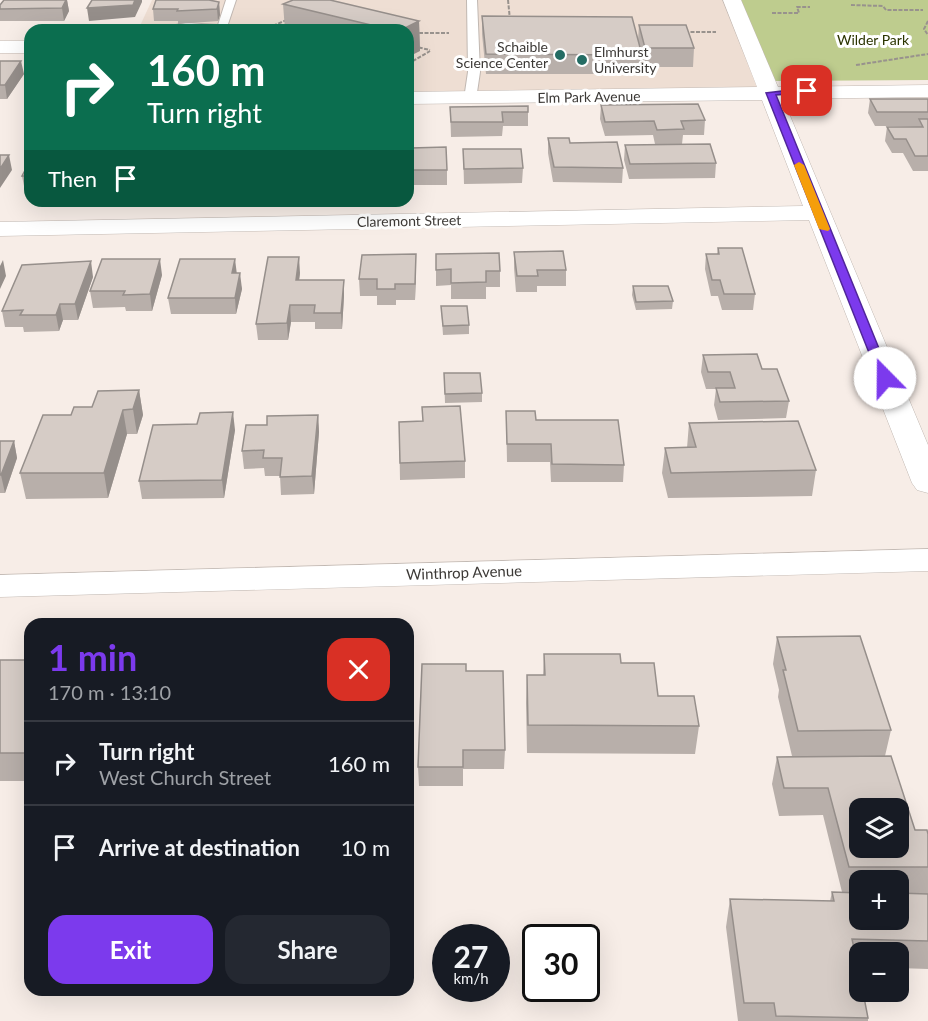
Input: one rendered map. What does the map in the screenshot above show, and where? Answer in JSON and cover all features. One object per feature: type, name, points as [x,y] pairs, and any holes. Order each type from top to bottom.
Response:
[{"type":"street","points":[[732,0],[928,483]]},
{"type":"street","points":[[0,47],[24,47]]},
{"type":"street","name":"Elm Park Avenue","points":[[414,98],[928,91]]},
{"type":"street","name":"Claremont Street","points":[[0,229],[818,213]]},
{"type":"street","name":"Winthrop Avenue","points":[[0,586],[928,560]]},
{"type":"lane","points":[[223,24],[231,0]]},
{"type":"lane","points":[[470,99],[474,72],[472,0]]},
{"type":"path","points":[[508,0],[510,21]]},
{"type":"path","points":[[851,5],[883,6],[886,10],[923,10]]},
{"type":"path","points":[[772,13],[800,13],[797,8],[810,8]]},
{"type":"path","points":[[275,24],[285,19],[295,19]]},
{"type":"path","points":[[928,21],[926,29],[928,35]]},
{"type":"path","points":[[676,32],[717,32]]},
{"type":"path","points":[[414,33],[451,33]]},
{"type":"path","points":[[414,47],[430,51],[414,59]]},
{"type":"shaded area","name":"Elmhurst University","points":[[152,0],[732,0],[770,93],[414,98],[414,24],[141,24]]},
{"type":"green space","name":"Wilder Park","points":[[741,0],[928,0],[928,80],[775,81]]},
{"type":"building","points":[[4,0],[66,0],[62,8],[0,9]]},
{"type":"building","points":[[92,0],[135,0],[133,5],[87,8]]},
{"type":"building","points":[[156,0],[219,2],[217,9],[177,11],[178,9],[153,9]]},
{"type":"building","points":[[293,0],[330,0],[419,21],[413,24],[367,24],[283,4]]},
{"type":"building","points":[[482,16],[632,17],[642,55],[486,54]]},
{"type":"building","points":[[639,25],[686,25],[694,48],[645,48]]},
{"type":"building","points":[[0,61],[21,61],[5,85],[0,85]]},
{"type":"building","points":[[870,99],[928,99],[928,112],[877,112]]},
{"type":"building","points":[[698,104],[705,120],[681,121],[684,129],[657,130],[654,121],[605,122],[601,105]]},
{"type":"building","points":[[528,106],[528,112],[502,112],[503,122],[451,122],[450,107]]},
{"type":"building","points":[[919,119],[928,119],[928,156],[915,156],[906,139],[894,139],[887,127],[923,127]]},
{"type":"building","points":[[548,138],[569,138],[570,143],[617,142],[623,168],[554,167]]},
{"type":"building","points":[[710,144],[716,163],[630,164],[625,145]]},
{"type":"building","points":[[446,147],[447,170],[414,170],[414,148]]},
{"type":"building","points":[[463,149],[521,149],[523,168],[464,169]]},
{"type":"building","points":[[0,155],[9,155],[0,169]]},
{"type":"building","points":[[718,248],[742,248],[755,294],[724,294],[720,280],[712,280],[706,254],[719,254]]},
{"type":"building","points":[[563,251],[566,270],[537,270],[538,276],[517,276],[514,252]]},
{"type":"building","points":[[499,253],[500,271],[486,271],[486,282],[451,283],[451,269],[436,270],[436,254]]},
{"type":"building","points":[[416,254],[415,284],[395,284],[395,289],[377,289],[377,279],[359,279],[362,255]]},
{"type":"building","points":[[268,257],[299,257],[296,280],[344,280],[341,313],[314,313],[315,305],[290,305],[287,323],[256,324]]},
{"type":"building","points":[[102,259],[160,259],[150,294],[123,295],[125,291],[90,291]]},
{"type":"building","points":[[180,259],[235,259],[232,273],[240,273],[235,298],[168,298]]},
{"type":"building","points":[[91,261],[75,304],[60,304],[56,315],[20,315],[23,310],[2,311],[22,265]]},
{"type":"building","points":[[633,286],[668,286],[673,301],[636,302]]},
{"type":"building","points":[[441,306],[467,306],[469,325],[443,326]]},
{"type":"building","points":[[757,354],[762,369],[777,369],[789,401],[720,402],[716,388],[735,388],[730,372],[708,372],[703,355]]},
{"type":"building","points":[[444,373],[480,373],[482,393],[445,394]]},
{"type":"building","points":[[139,390],[133,409],[123,410],[104,473],[20,473],[43,415],[71,415],[74,407],[92,407],[98,391]]},
{"type":"building","points":[[460,406],[465,461],[400,463],[399,422],[423,421],[422,407]]},
{"type":"building","points":[[506,411],[535,411],[536,420],[618,420],[624,465],[552,464],[551,444],[507,444]]},
{"type":"building","points":[[233,412],[222,480],[139,481],[153,425],[197,424],[200,413]]},
{"type":"building","points":[[318,415],[312,476],[280,477],[282,458],[263,458],[264,450],[242,451],[246,425],[267,425],[267,416]]},
{"type":"building","points":[[798,421],[816,470],[671,473],[665,448],[696,447],[689,423]]},
{"type":"building","points":[[0,441],[14,441],[1,475],[0,475]]},
{"type":"building","points":[[860,636],[891,730],[798,731],[777,637]]},
{"type":"building","points":[[544,654],[620,654],[621,663],[654,663],[658,696],[694,696],[699,726],[528,725],[527,675],[545,675]]},
{"type":"building","points":[[0,660],[24,660],[24,753],[0,753]]},
{"type":"building","points":[[422,664],[466,664],[466,671],[503,671],[505,750],[463,750],[463,767],[418,767]]},
{"type":"building","points":[[891,756],[905,798],[849,798],[849,858],[909,858],[909,812],[915,830],[927,830],[928,867],[849,867],[828,788],[784,788],[777,757]]},
{"type":"building","points":[[832,892],[849,893],[849,930],[909,930],[909,893],[928,894],[928,941],[852,939],[853,942],[849,942],[849,1002],[865,1002],[868,1018],[776,1016],[774,1003],[744,1003],[730,899],[834,901]]},
{"type":"slow traffic","points":[[799,165],[825,229]]},
{"type":"place","name":"Schaible Science Center","points":[[560,55]]},
{"type":"place","name":"Elmhurst University","points":[[582,60]]},
{"type":"route","points":[[807,91],[770,93],[885,378]]}]
